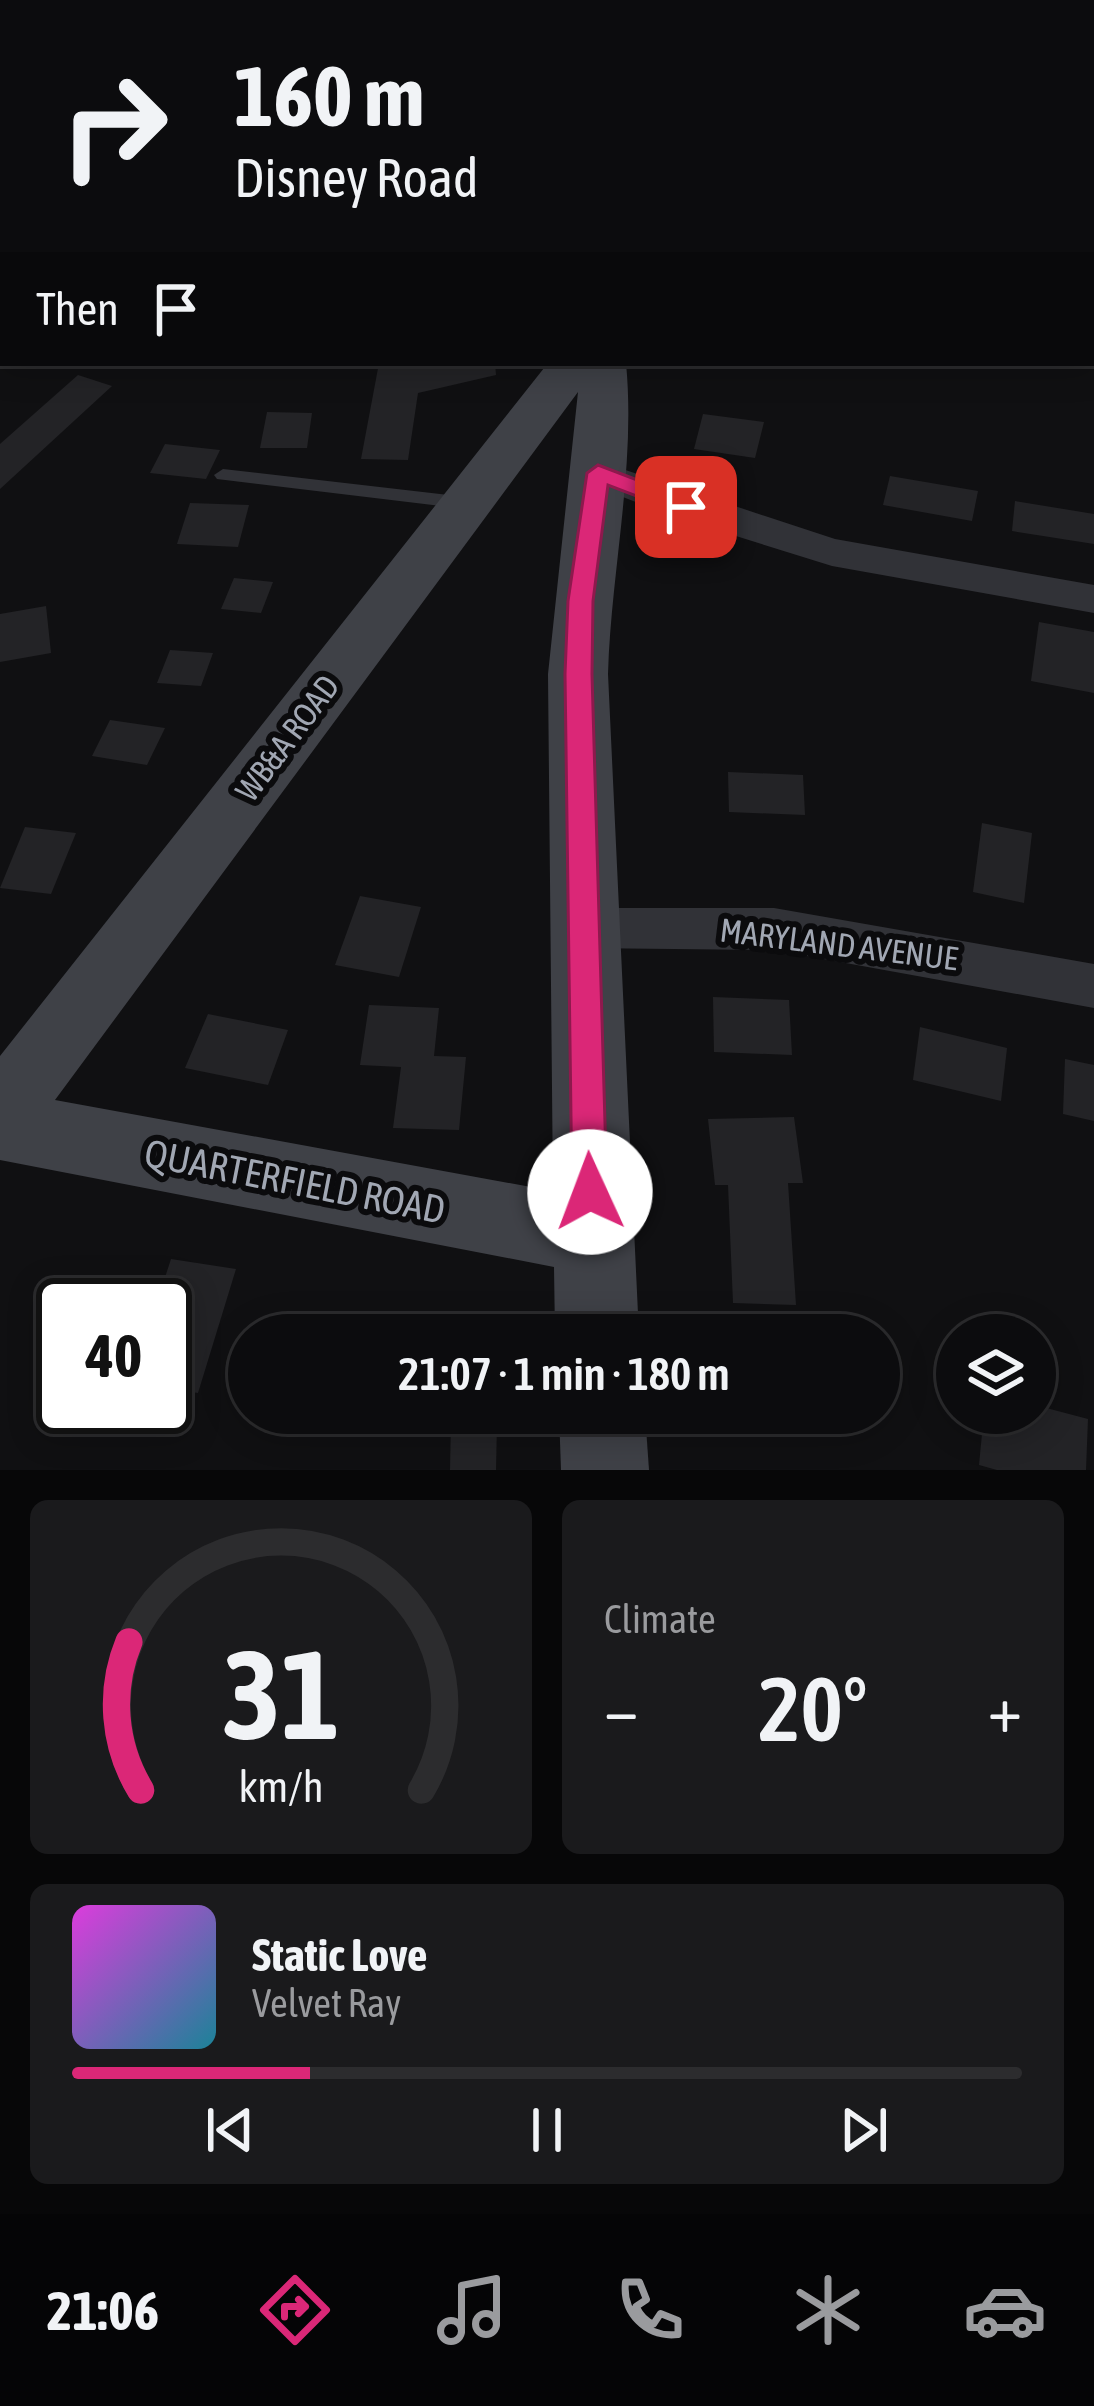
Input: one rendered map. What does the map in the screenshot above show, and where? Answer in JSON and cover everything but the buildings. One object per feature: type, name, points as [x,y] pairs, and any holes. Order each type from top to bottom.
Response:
[{"type":"street","name":"WB&A ROAD","points":[[0,1114],[572,366]]},
{"type":"street","points":[[596,1314],[582,928],[581,601],[605,412],[601,366]]},
{"type":"street","points":[[598,473],[686,507],[832,552],[1094,599]]},
{"type":"street","name":"MARYLAND AVENUE","points":[[582,928],[774,929],[865,941],[1094,986]]},
{"type":"street","name":"QUARTERFIELD ROAD","points":[[0,1126],[591,1236]]},
{"type":"street","points":[[603,1434],[605,1470]]},
{"type":"lane","points":[[223,475],[467,503]]},
{"type":"route","points":[[590,1192],[578,674],[581,601],[598,473],[686,507]]}]
